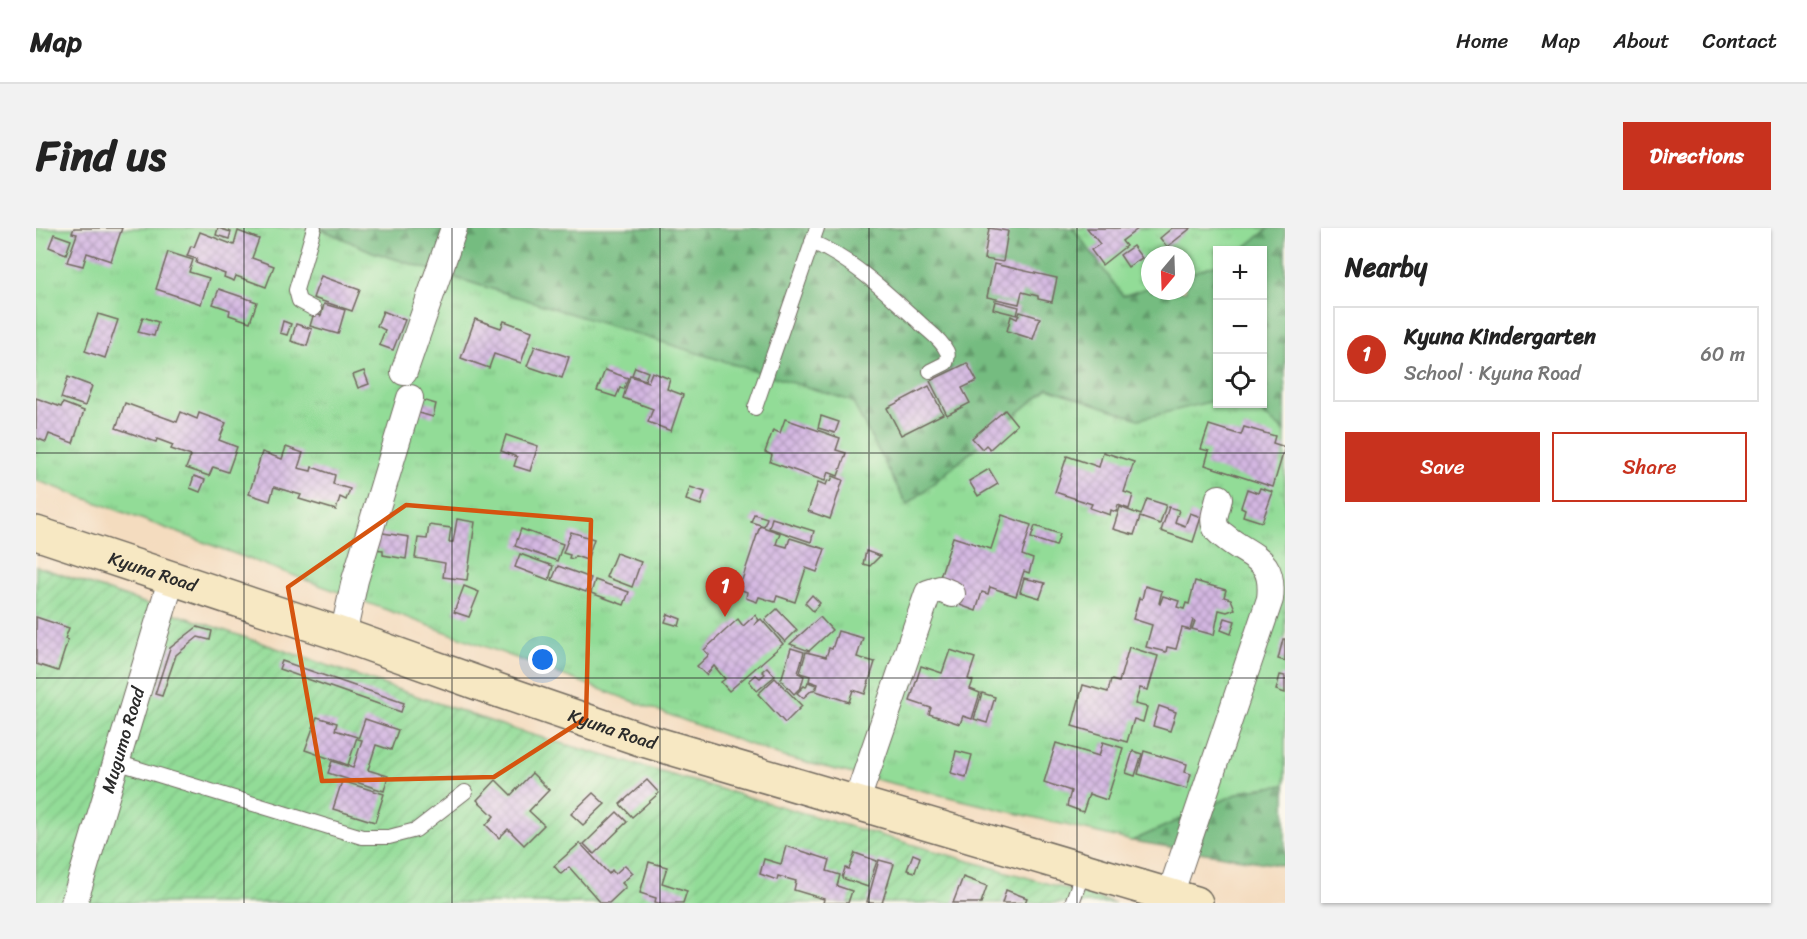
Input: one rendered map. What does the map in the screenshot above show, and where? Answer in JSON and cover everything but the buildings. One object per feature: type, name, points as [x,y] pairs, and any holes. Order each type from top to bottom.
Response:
[{"type":"main road","name":"Kyuna Road","points":[[36,533],[343,634],[640,739],[1183,899]]},
{"type":"street","points":[[404,372],[454,228]]},
{"type":"street","points":[[343,634],[355,580],[410,398]]},
{"type":"street","points":[[1183,899],[1272,586],[1266,566],[1261,560],[1227,539],[1217,530],[1214,524],[1219,498]]},
{"type":"street","name":"Mugumo Road","points":[[74,903],[172,577]]},
{"type":"street","points":[[856,803],[928,593],[940,589],[952,594]]},
{"type":"lane","points":[[314,309],[299,302],[296,290],[315,228]]},
{"type":"lane","points":[[755,408],[817,228]]},
{"type":"lane","points":[[812,242],[832,251],[856,268],[915,318],[946,348],[948,356],[946,363],[930,371]]},
{"type":"lane","points":[[116,762],[362,837],[389,837],[416,830],[465,792]]},
{"type":"lane","points":[[1072,903],[1084,869]]},
{"type":"highlighted area","points":[[406,505],[591,520],[586,718],[494,777],[322,781],[288,587]]},
{"type":"green space","points":[[36,228],[319,228],[373,252],[852,401],[907,505],[1048,388],[1139,419],[1213,401],[1213,408],[1256,408],[1285,432],[1285,785],[1246,790],[1132,841],[783,757],[36,480]]},
{"type":"green space","points":[[319,228],[1073,228],[1123,296],[1141,290],[1141,300],[1195,300],[1195,272],[1213,265],[1213,401],[1139,419],[1048,388],[907,505],[852,401],[373,252]]},
{"type":"green space","points":[[1073,228],[1269,228],[1247,246],[1213,246],[1213,265],[1195,272],[1195,246],[1141,246],[1141,290],[1123,296]]},
{"type":"green space","points":[[1269,228],[1285,228],[1285,432],[1256,408],[1267,408],[1267,246],[1247,246]]},
{"type":"green space","points":[[36,566],[519,731],[1115,903],[36,903]]},
{"type":"green space","points":[[1285,785],[1285,866],[1132,841],[1246,790]]},
{"type":"place","name":"Kyuna Kindergarten","points":[[725,617]]}]
